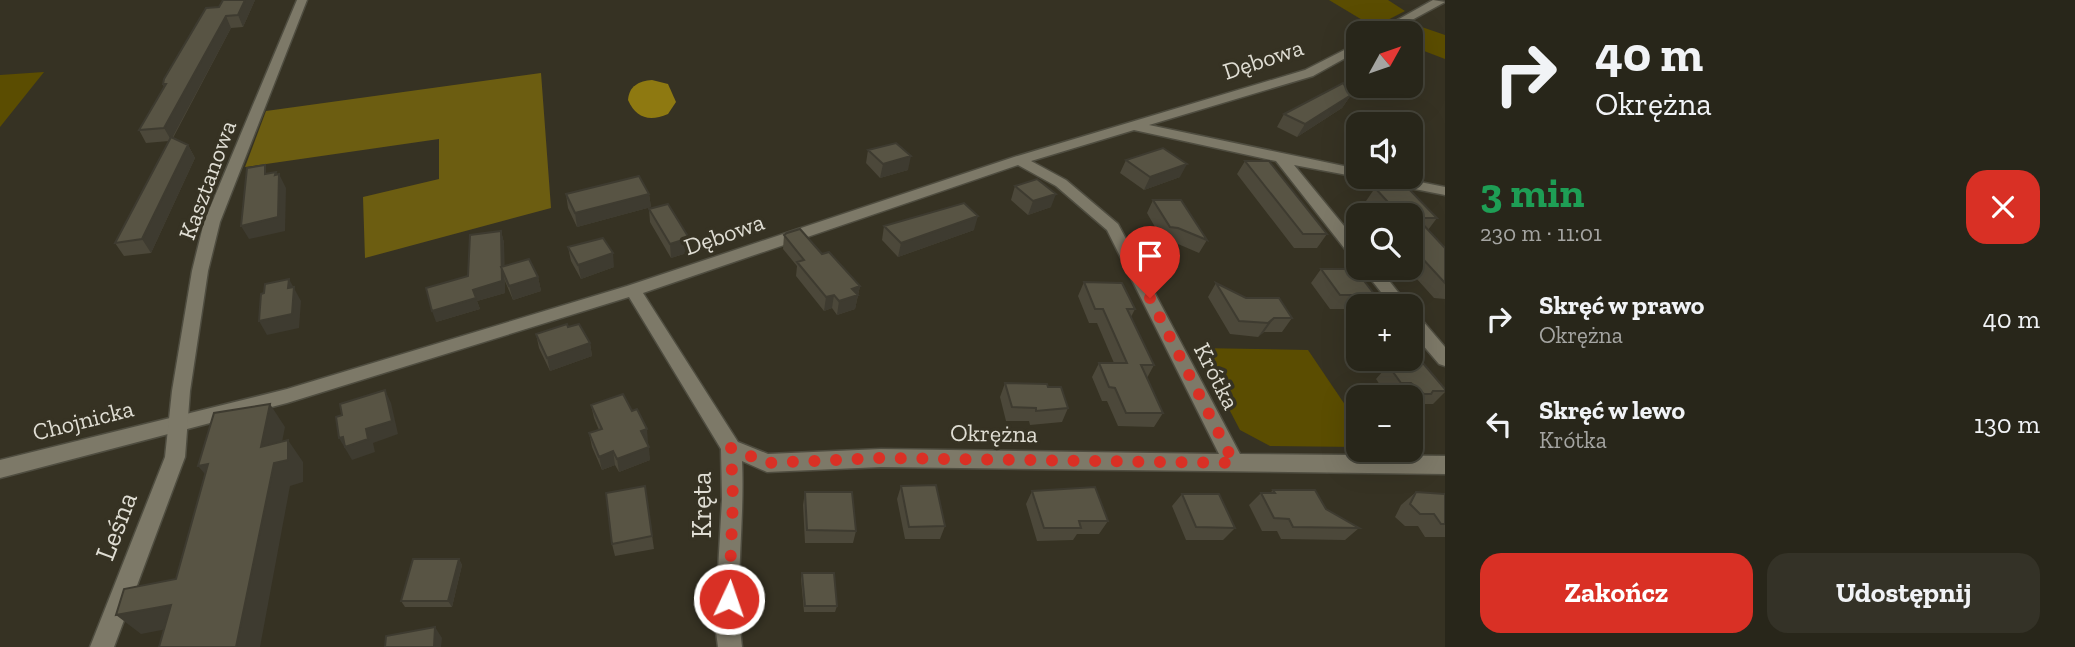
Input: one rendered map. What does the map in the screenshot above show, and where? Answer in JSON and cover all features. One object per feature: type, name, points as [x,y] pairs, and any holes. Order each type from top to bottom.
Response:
[{"type":"street","name":"Kasztanowa","points":[[178,425],[200,271],[212,222],[302,0]]},
{"type":"street","points":[[1402,21],[1441,0]]},
{"type":"street","name":"Dębowa","points":[[178,425],[287,396],[634,290],[1019,160],[1309,73],[1346,53]]},
{"type":"street","points":[[1132,125],[1346,171]]},
{"type":"street","points":[[1281,158],[1346,239]]},
{"type":"street","name":"Krótka","points":[[1019,160],[1061,183],[1113,227],[1234,463]]},
{"type":"street","points":[[1423,187],[1445,191]]},
{"type":"street","points":[[1380,280],[1391,294]]},
{"type":"street","points":[[634,290],[731,448]]},
{"type":"street","points":[[1423,333],[1445,359]]},
{"type":"street","name":"Chojnicka","points":[[0,469],[90,444],[178,425]]},
{"type":"street","name":"Leśna","points":[[102,647],[175,457],[178,425]]},
{"type":"street","name":"Okrężna","points":[[731,448],[767,463],[881,458],[1445,465]]},
{"type":"street","name":"Kręta","points":[[730,647],[727,624],[733,499],[731,448]]},
{"type":"shaded area","points":[[1329,0],[1388,0],[1405,11],[1386,21],[1364,21]]},
{"type":"shaded area","points":[[1423,27],[1445,35],[1445,59],[1423,51]]},
{"type":"shaded area","points":[[44,72],[0,127],[0,75]]},
{"type":"shaded area","points":[[541,73],[551,208],[365,258],[363,197],[439,179],[439,139],[245,167],[266,111]]},
{"type":"shaded area","points":[[652,80],[668,84],[676,102],[668,114],[649,118],[635,111],[628,100],[630,91],[636,85]]},
{"type":"shaded area","points":[[1197,348],[1308,350],[1346,406],[1346,447],[1270,446],[1240,430]]},
{"type":"building","points":[[223,0],[245,0],[238,15],[226,16],[164,128],[139,130],[166,84],[163,84],[164,79],[206,8],[219,7]]},
{"type":"building","points":[[1343,83],[1346,88],[1346,98],[1305,124],[1284,114]]},
{"type":"building","points":[[171,137],[188,145],[142,239],[115,243]]},
{"type":"building","points":[[896,143],[911,156],[883,164],[868,150]]},
{"type":"building","points":[[1163,148],[1187,164],[1150,177],[1126,160]]},
{"type":"building","points":[[1245,161],[1269,161],[1327,234],[1303,234]]},
{"type":"building","points":[[265,165],[265,174],[279,174],[278,217],[241,226],[247,168]]},
{"type":"building","points":[[639,176],[649,194],[575,213],[566,194]]},
{"type":"building","points":[[1037,179],[1056,194],[1033,201],[1015,186]]},
{"type":"building","points":[[1376,189],[1409,189],[1422,203],[1389,203]]},
{"type":"building","points":[[1153,200],[1181,200],[1207,240],[1170,227]]},
{"type":"building","points":[[964,203],[978,216],[901,243],[884,226]]},
{"type":"building","points":[[668,204],[689,238],[670,244],[649,209]]},
{"type":"building","points":[[1423,204],[1437,218],[1423,218]]},
{"type":"building","points":[[1423,224],[1445,248],[1445,283],[1423,259]]},
{"type":"building","points":[[800,229],[822,254],[829,252],[860,286],[852,289],[858,295],[839,301],[834,295],[826,297],[797,262],[804,260],[784,235]]},
{"type":"building","points":[[501,231],[502,281],[473,290],[476,298],[432,311],[426,288],[468,276],[470,235]]},
{"type":"building","points":[[603,238],[613,253],[578,265],[568,247]]},
{"type":"building","points":[[529,259],[538,277],[509,286],[501,267]]},
{"type":"building","points":[[1321,269],[1346,269],[1346,280],[1363,280],[1374,294],[1346,294],[1340,295]]},
{"type":"building","points":[[289,279],[288,288],[294,287],[292,314],[259,321],[261,294],[264,293],[265,284]]},
{"type":"building","points":[[1084,282],[1122,283],[1135,309],[1127,309],[1154,365],[1141,365],[1163,413],[1126,413],[1115,388],[1109,387],[1099,363],[1127,363],[1103,309],[1095,309]]},
{"type":"building","points":[[1216,283],[1246,298],[1279,298],[1292,318],[1274,318],[1268,323],[1239,321]]},
{"type":"building","points":[[567,324],[568,327],[579,324],[590,343],[547,358],[536,334]]},
{"type":"building","points":[[1423,363],[1445,391],[1424,394],[1423,385],[1401,383],[1392,371],[1423,371]]},
{"type":"building","points":[[1005,383],[1061,387],[1068,408],[1036,411],[1036,408],[1012,407]]},
{"type":"building","points":[[385,390],[392,421],[366,429],[368,439],[345,447],[343,437],[339,438],[336,417],[342,415],[340,404]]},
{"type":"building","points":[[623,394],[632,411],[637,409],[647,429],[641,431],[649,447],[617,459],[613,451],[599,457],[589,433],[602,429],[591,405]]},
{"type":"building","points":[[270,404],[261,447],[288,440],[288,460],[274,463],[236,647],[159,647],[171,605],[116,615],[124,589],[176,579],[208,464],[198,466],[214,413]]},
{"type":"building","points":[[936,485],[945,526],[909,527],[901,486]]},
{"type":"building","points":[[645,486],[652,536],[612,544],[606,493]]},
{"type":"building","points":[[1095,487],[1108,521],[1079,521],[1081,528],[1044,528],[1032,491]]},
{"type":"building","points":[[1273,490],[1315,490],[1326,509],[1359,528],[1293,527],[1289,519],[1274,518],[1261,493],[1275,493]]},
{"type":"building","points":[[805,492],[852,492],[856,531],[807,530]]},
{"type":"building","points":[[1416,492],[1445,494],[1445,524],[1441,524],[1434,514],[1420,514],[1410,504]]},
{"type":"building","points":[[1182,494],[1219,494],[1235,528],[1196,527]]},
{"type":"building","points":[[413,559],[459,559],[448,601],[401,601]]},
{"type":"building","points":[[802,573],[834,573],[837,606],[805,606]]},
{"type":"building","points":[[435,627],[434,647],[385,647],[386,636]]},
{"type":"route","points":[[729,599],[733,499],[731,448],[767,463],[881,458],[1234,463],[1150,298]]}]
